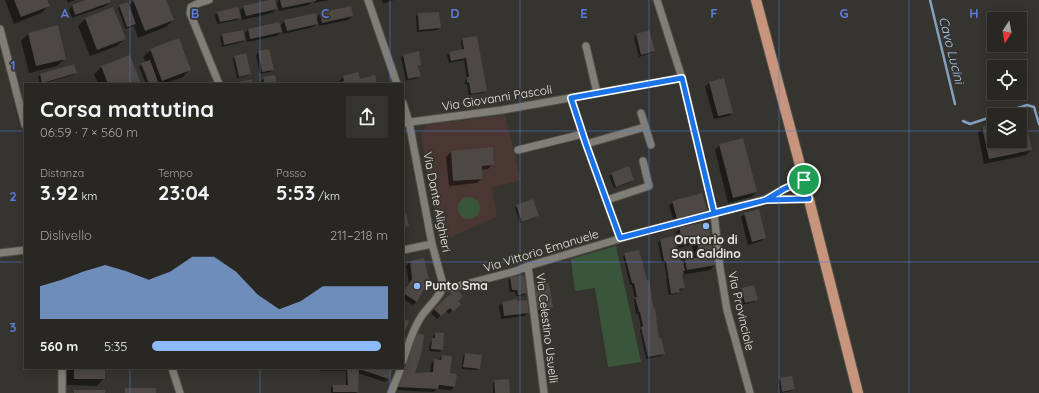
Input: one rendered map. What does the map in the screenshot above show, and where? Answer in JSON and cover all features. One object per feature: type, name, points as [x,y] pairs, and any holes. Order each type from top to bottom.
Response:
[{"type":"main road","points":[[756,0],[809,199],[858,393]]},
{"type":"street","points":[[209,0],[191,6],[190,13],[219,83]]},
{"type":"street","points":[[368,0],[397,83]]},
{"type":"street","name":"Via Provinciale","points":[[657,0],[682,78],[714,213],[720,268],[727,310],[750,393]]},
{"type":"street","points":[[0,29],[24,121]]},
{"type":"street","points":[[586,46],[597,93]]},
{"type":"street","name":"Via Giovanni Pascoli","points":[[406,123],[502,110],[682,78]]},
{"type":"street","points":[[571,98],[620,238]]},
{"type":"street","name":"Via Dante Alighieri","points":[[404,110],[432,244],[443,279],[443,287]]},
{"type":"street","points":[[641,113],[651,145]]},
{"type":"street","points":[[586,144],[645,126]]},
{"type":"street","points":[[518,150],[583,134]]},
{"type":"street","points":[[607,200],[649,186],[643,161]]},
{"type":"street","points":[[766,200],[784,189],[804,180]]},
{"type":"street","points":[[766,200],[809,199]]},
{"type":"street","name":"Via Vittorio Emanuele","points":[[443,287],[451,288],[516,271],[620,238],[766,200]]},
{"type":"street","points":[[404,250],[432,244]]},
{"type":"street","points":[[0,254],[24,250]]},
{"type":"street","name":"Via Celestino Usuelli","points":[[528,266],[544,393]]},
{"type":"street","points":[[404,358],[415,326],[421,316],[439,295],[443,287]]},
{"type":"street","points":[[62,369],[62,393]]},
{"type":"street","points":[[172,369],[180,393]]},
{"type":"street","points":[[391,393],[400,369]]},
{"type":"shaded area","points":[[505,115],[521,180],[492,188],[497,217],[439,242],[421,135],[427,125]]},
{"type":"green space","points":[[469,197],[477,200],[480,208],[477,216],[469,219],[461,216],[458,208],[461,200]]},
{"type":"green space","points":[[616,246],[641,362],[608,367],[595,288],[575,291],[571,259]]},
{"type":"building","points":[[14,0],[47,0],[50,6],[21,17]]},
{"type":"building","points":[[86,0],[110,0],[111,2],[75,15],[72,5]]},
{"type":"building","points":[[133,0],[166,0],[174,20],[145,31]]},
{"type":"building","points":[[275,0],[277,9],[246,16],[243,6]]},
{"type":"building","points":[[280,0],[316,0],[316,1],[282,8]]},
{"type":"building","points":[[128,2],[136,24],[127,27],[119,5]]},
{"type":"building","points":[[351,6],[353,16],[322,23],[320,13]]},
{"type":"building","points":[[113,7],[126,39],[97,50],[85,18]]},
{"type":"building","points":[[238,7],[241,18],[220,22],[217,12]]},
{"type":"building","points":[[439,12],[441,28],[419,30],[418,13]]},
{"type":"building","points":[[316,13],[318,24],[287,31],[284,20]]},
{"type":"building","points":[[279,22],[282,32],[250,39],[248,29]]},
{"type":"building","points":[[58,25],[66,59],[36,66],[28,33]]},
{"type":"building","points":[[243,30],[245,40],[224,45],[222,34]]},
{"type":"building","points":[[649,30],[655,51],[641,55],[636,34]]},
{"type":"building","points":[[477,36],[487,91],[471,94],[469,82],[467,83],[467,77],[469,77],[466,58],[451,61],[449,52],[464,49],[462,38]]},
{"type":"building","points":[[179,38],[191,70],[162,81],[150,49]]},
{"type":"building","points":[[269,49],[274,70],[262,72],[258,51]]},
{"type":"building","points":[[419,51],[421,65],[418,66],[421,76],[408,79],[403,55]]},
{"type":"building","points":[[246,53],[251,74],[239,77],[234,56]]},
{"type":"building","points":[[130,55],[141,83],[108,83],[101,66]]},
{"type":"building","points":[[150,60],[158,82],[149,83],[141,63]]},
{"type":"building","points":[[74,64],[77,73],[42,83],[40,74]]},
{"type":"building","points":[[358,72],[360,79],[375,75],[377,83],[337,83],[344,81],[343,76]]},
{"type":"building","points":[[275,75],[277,83],[265,83],[263,77]]},
{"type":"building","points":[[724,78],[733,113],[718,116],[709,82]]},
{"type":"building","points":[[252,79],[253,83],[240,83]]},
{"type":"building","points":[[987,126],[987,148],[1027,148],[1027,127],[1032,150],[989,159],[982,127]]},
{"type":"building","points":[[743,138],[757,192],[733,198],[719,144]]},
{"type":"building","points":[[493,147],[494,165],[482,166],[483,179],[453,181],[451,151]]},
{"type":"building","points":[[629,166],[634,180],[616,187],[611,173]]},
{"type":"building","points":[[702,193],[707,210],[677,219],[672,201]]},
{"type":"building","points":[[533,199],[539,216],[522,222],[516,205]]},
{"type":"building","points":[[759,209],[766,238],[752,242],[744,213]]},
{"type":"building","points":[[404,213],[406,213],[409,226],[404,227]]},
{"type":"building","points":[[708,222],[716,265],[687,270],[683,251],[688,250],[690,259],[700,257],[697,241],[683,244],[679,227]]},
{"type":"building","points":[[674,236],[678,257],[680,257],[681,261],[683,260],[685,271],[683,271],[684,274],[682,275],[685,288],[679,289],[680,292],[671,294],[666,261],[664,261],[660,239]]},
{"type":"building","points":[[639,250],[647,280],[649,280],[659,338],[661,338],[665,354],[648,357],[641,327],[643,326],[640,312],[635,297],[637,297],[634,283],[632,283],[624,253]]},
{"type":"building","name":"Punto Sma","points":[[424,258],[429,279],[417,302],[404,294],[412,279],[410,261]]},
{"type":"building","points":[[524,275],[527,293],[518,295],[517,290],[512,290],[510,277]]},
{"type":"building","points":[[549,283],[553,308],[538,310],[534,285]]},
{"type":"building","points":[[754,285],[758,300],[745,303],[741,288]]},
{"type":"building","points":[[456,289],[463,296],[458,301],[461,304],[453,312],[450,308],[441,316],[434,309]]},
{"type":"building","points":[[517,299],[517,301],[527,300],[529,313],[504,316],[502,302]]},
{"type":"building","points":[[404,318],[409,321],[404,334]]},
{"type":"building","points":[[435,332],[444,333],[443,350],[431,349],[432,338],[435,338]]},
{"type":"building","points":[[417,333],[424,335],[422,351],[415,373],[433,372],[434,359],[441,360],[442,355],[452,356],[450,373],[457,374],[455,387],[439,385],[438,389],[398,387]]},
{"type":"building","points":[[465,353],[482,355],[480,369],[463,367]]},
{"type":"building","points":[[74,369],[105,369],[105,379],[74,379]]},
{"type":"building","points":[[347,369],[359,369],[358,392],[333,392],[333,385],[348,385]]},
{"type":"building","points":[[359,369],[393,369],[389,379]]},
{"type":"building","points":[[792,376],[795,389],[782,392],[780,378]]},
{"type":"building","points":[[509,379],[510,393],[495,393],[494,380]]},
{"type":"building","points":[[125,388],[156,388],[156,393],[125,393]]},
{"type":"building","points":[[74,390],[105,390],[105,393],[74,393]]},
{"type":"waterway","name":"Cavo Lucini","points":[[930,0],[955,104]]},
{"type":"waterway","name":"Cavo Lucini","points":[[1018,108],[1027,105],[1034,107],[1039,124]]},
{"type":"waterway","name":"Cavo Lucini","points":[[963,121],[970,124],[987,118]]},
{"type":"place","name":"Oratorio di San Galdino","points":[[706,226]]},
{"type":"place","name":"Punto Sma","points":[[417,286]]},
{"type":"route","points":[[804,180],[784,189],[766,200],[620,238],[571,98],[682,78],[714,213],[766,200],[809,199],[804,180]]}]
